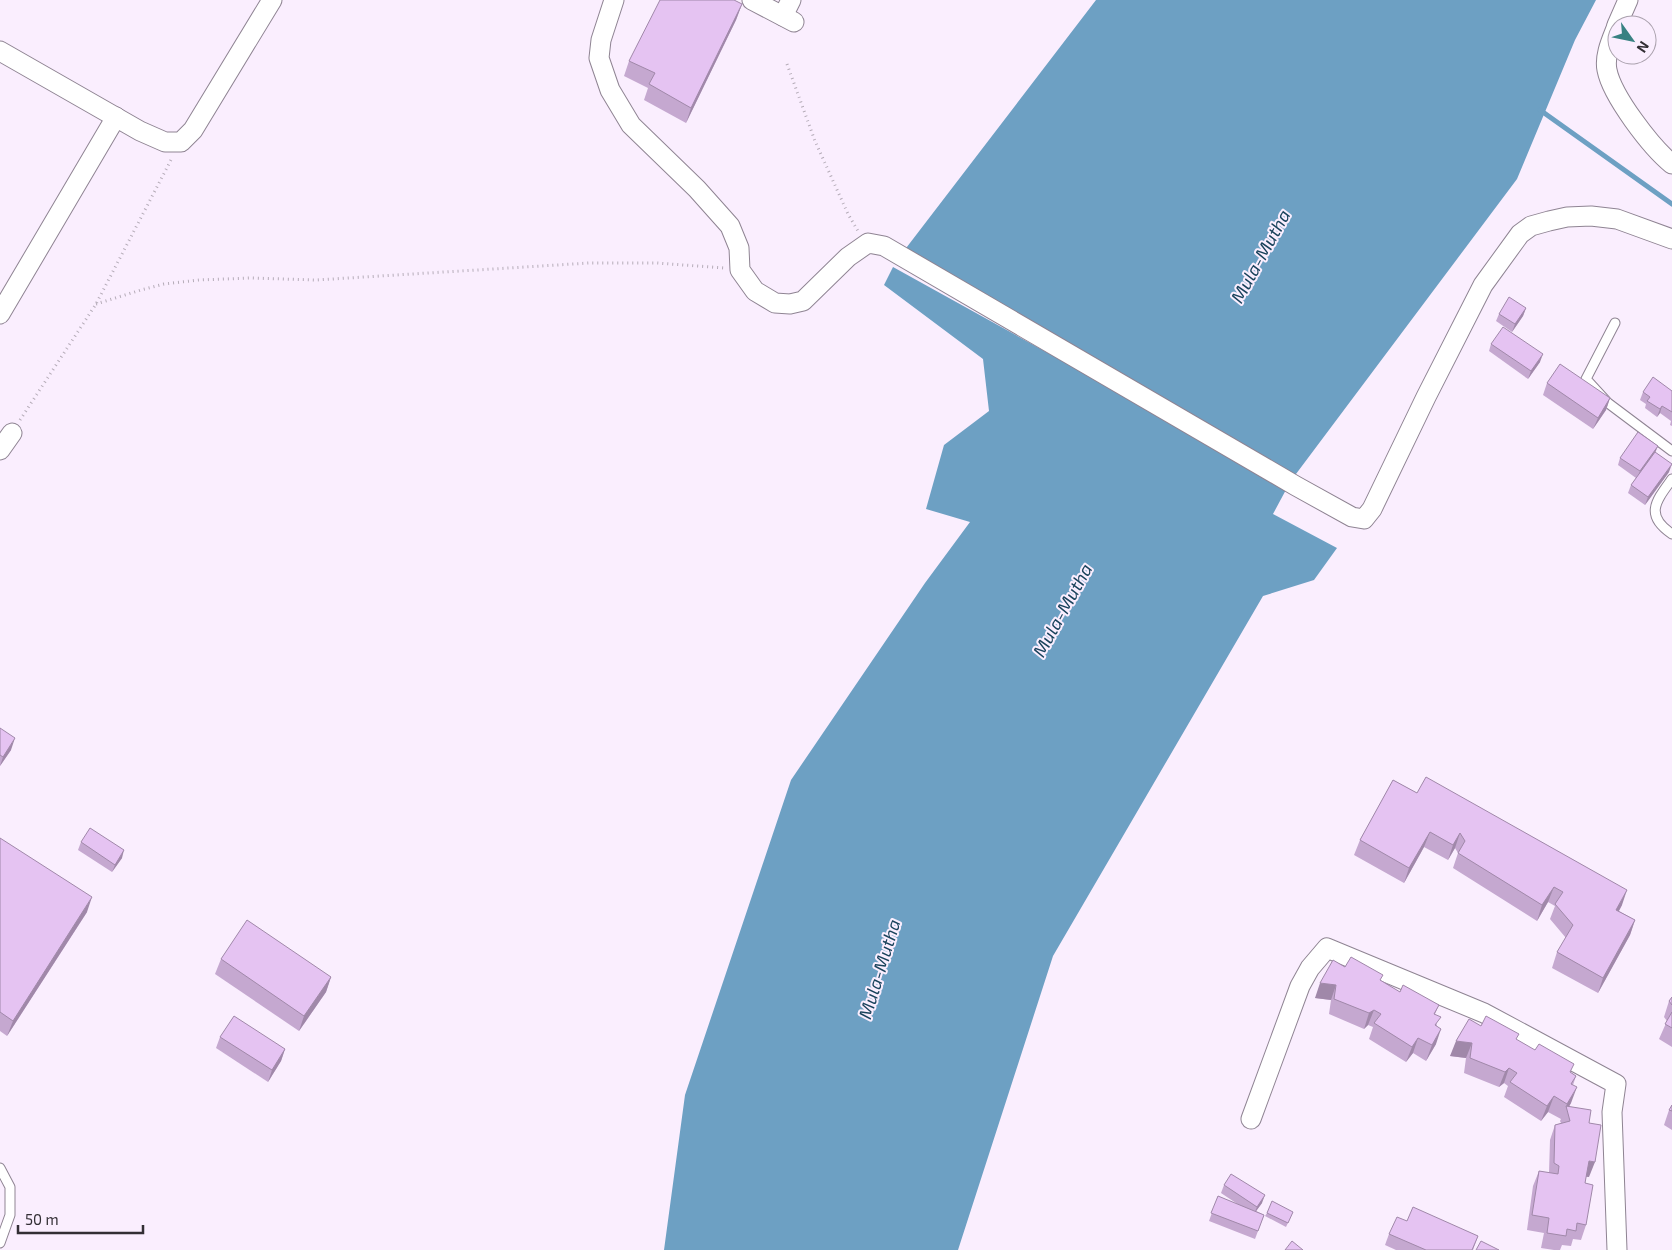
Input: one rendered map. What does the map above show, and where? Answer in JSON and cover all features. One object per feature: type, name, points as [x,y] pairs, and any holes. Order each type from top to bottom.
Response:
[{"type":"street","points":[[0,51],[164,142],[181,142],[193,130],[272,0]]},
{"type":"street","points":[[614,0],[601,40],[599,58],[610,90],[630,125],[697,189],[730,226],[739,248],[740,270],[755,291],[775,303],[790,304],[803,301],[848,257],[868,243],[884,246],[1352,517],[1364,519],[1372,509],[1483,284],[1520,234],[1531,226],[1549,221],[1567,217],[1591,216],[1617,219],[1672,238]]},
{"type":"street","points":[[752,0],[789,13]]},
{"type":"street","points":[[1621,15],[1628,0]]},
{"type":"street","points":[[1607,65],[1613,90],[1660,154],[1672,164]]},
{"type":"street","points":[[0,314],[116,117]]},
{"type":"street","points":[[0,450],[12,433]]},
{"type":"street","points":[[1251,1118],[1300,986],[1310,968],[1327,948],[1484,1013],[1616,1084],[1612,1112],[1617,1250]]},
{"type":"lane","points":[[1615,322],[1586,379],[1608,403],[1672,451]]},
{"type":"lane","points":[[1672,479],[1658,499],[1654,512],[1658,522],[1672,534]]},
{"type":"lane","points":[[0,1168],[10,1186],[10,1215],[0,1243]]},
{"type":"path","points":[[787,64],[800,95],[806,120],[848,214],[868,243]]},
{"type":"path","points":[[12,433],[96,304],[181,142]]},
{"type":"path","points":[[96,304],[164,284],[243,278],[316,280],[589,263],[657,263],[740,270]]},
{"type":"water","name":"Mula-Mutha","points":[[1096,0],[1596,0],[1575,40],[1517,179],[1290,482],[900,256]]},
{"type":"water","name":"Mula-Mutha","points":[[893,267],[1288,486],[1273,514],[1337,548],[1314,580],[1263,596],[1053,956],[958,1250],[664,1250],[685,1095],[791,780],[925,583],[970,522],[926,509],[944,445],[989,411],[983,359],[884,285]]},
{"type":"building","points":[[660,0],[734,0],[742,4],[691,108],[649,84],[655,73],[629,61]]},
{"type":"building","points":[[1509,297],[1526,308],[1515,324],[1499,314]]},
{"type":"building","points":[[1503,327],[1543,354],[1531,371],[1491,344]]},
{"type":"building","points":[[1560,364],[1610,398],[1598,418],[1547,383]]},
{"type":"building","points":[[1653,377],[1672,391],[1672,412],[1662,406],[1660,409],[1647,401],[1650,397],[1643,392]]},
{"type":"building","points":[[1638,432],[1658,446],[1640,471],[1620,458]]},
{"type":"building","points":[[1655,452],[1672,464],[1648,497],[1631,485]]},
{"type":"building","points":[[0,728],[15,738],[3,757],[0,755]]},
{"type":"building","points":[[1426,777],[1627,890],[1616,910],[1635,920],[1603,978],[1557,952],[1573,925],[1555,904],[1563,892],[1554,887],[1542,905],[1458,853],[1465,841],[1460,833],[1453,845],[1430,832],[1409,868],[1360,840],[1393,780],[1417,793]]},
{"type":"building","points":[[90,828],[124,850],[115,865],[81,842]]},
{"type":"building","points":[[0,838],[92,897],[13,1021],[0,1012]]},
{"type":"building","points":[[247,920],[331,977],[304,1016],[221,959]]},
{"type":"building","points":[[1351,957],[1383,975],[1380,980],[1400,992],[1403,985],[1439,1005],[1434,1014],[1441,1017],[1435,1025],[1441,1029],[1432,1045],[1418,1038],[1412,1047],[1374,1023],[1381,1014],[1374,1010],[1369,1013],[1334,999],[1336,985],[1320,983],[1333,960],[1345,967]]},
{"type":"building","points":[[1672,1012],[1672,1028],[1665,1024]]},
{"type":"building","points":[[234,1016],[285,1049],[272,1070],[220,1037]]},
{"type":"building","points":[[1486,1016],[1519,1034],[1516,1039],[1535,1050],[1539,1044],[1574,1064],[1570,1072],[1576,1076],[1571,1084],[1577,1087],[1567,1104],[1554,1096],[1547,1106],[1510,1082],[1517,1073],[1509,1068],[1505,1072],[1470,1058],[1472,1043],[1456,1041],[1469,1019],[1481,1026]]},
{"type":"building","points":[[1566,1106],[1591,1110],[1589,1123],[1601,1125],[1595,1162],[1589,1161],[1585,1183],[1593,1185],[1586,1225],[1577,1223],[1576,1231],[1567,1229],[1566,1236],[1547,1233],[1549,1218],[1532,1215],[1539,1171],[1558,1174],[1559,1166],[1554,1163],[1555,1125],[1570,1121]]},
{"type":"building","points":[[1231,1174],[1265,1195],[1257,1207],[1224,1185]]},
{"type":"building","points":[[1218,1196],[1264,1215],[1258,1231],[1211,1213]]},
{"type":"building","points":[[1272,1201],[1293,1212],[1288,1223],[1267,1213]]},
{"type":"building","points":[[1413,1207],[1478,1236],[1472,1250],[1426,1250],[1389,1234],[1397,1217],[1407,1221]]},
{"type":"building","points":[[1292,1241],[1303,1250],[1285,1250]]},
{"type":"building","points":[[1481,1241],[1499,1250],[1476,1250]]},
{"type":"waterway","points":[[1540,110],[1672,204]]}]
